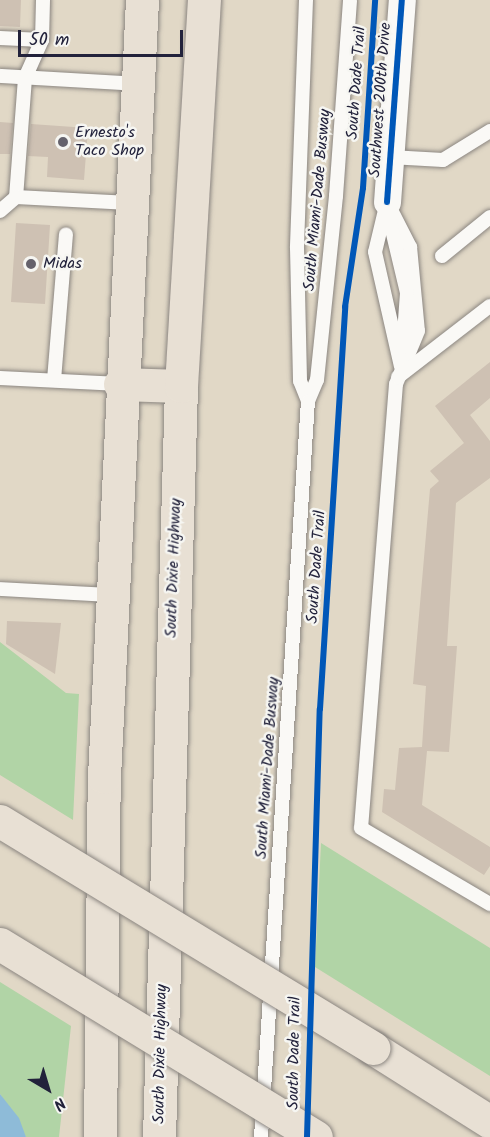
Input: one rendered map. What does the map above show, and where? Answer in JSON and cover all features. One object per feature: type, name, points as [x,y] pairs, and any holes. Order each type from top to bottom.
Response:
[{"type":"highway","points":[[100,1137],[112,595],[120,384],[142,0]]},
{"type":"highway","name":"South Dixie Highway","points":[[159,1137],[181,386],[204,0]]},
{"type":"highway","points":[[120,384],[181,386]]},
{"type":"highway","points":[[0,821],[373,1048],[490,1122]]},
{"type":"highway","points":[[0,944],[316,1137]]},
{"type":"street","name":"Southwest 200th Drive","points":[[387,202],[402,0]]},
{"type":"lane","points":[[0,211],[16,197],[25,78],[42,40],[43,0]]},
{"type":"lane","name":"South Miami-Dade Busway","points":[[306,0],[297,248],[300,381],[308,401]]},
{"type":"lane","name":"South Miami-Dade Busway","points":[[261,1137],[308,401],[317,380],[336,196],[350,0]]},
{"type":"lane","points":[[0,38],[42,40]]},
{"type":"lane","points":[[0,76],[137,84]]},
{"type":"lane","points":[[390,157],[443,160],[490,131]]},
{"type":"lane","points":[[16,197],[130,204]]},
{"type":"lane","points":[[387,202],[375,252],[399,371]]},
{"type":"lane","points":[[387,202],[407,293],[362,828],[490,904]]},
{"type":"lane","points":[[442,256],[490,217]]},
{"type":"lane","points":[[54,380],[66,234]]},
{"type":"lane","points":[[399,371],[490,306]]},
{"type":"lane","points":[[0,378],[120,384]]},
{"type":"lane","points":[[0,590],[112,595]]},
{"type":"green space","points":[[0,642],[66,693],[79,694],[73,820],[0,775]]},
{"type":"green space","points":[[321,843],[490,948],[490,1076],[315,967]]},
{"type":"green space","points":[[0,982],[71,1026],[59,1137],[26,1137],[0,1094]]},
{"type":"water","points":[[0,1094],[19,1118],[26,1137],[0,1137]]},
{"type":"building","points":[[0,0],[21,0],[20,27],[0,26]]},
{"type":"building","points":[[0,122],[13,123],[10,154],[0,154]]},
{"type":"building","name":"Ernesto's Taco Shop","points":[[31,124],[88,128],[84,180],[47,177],[48,157],[28,156]]},
{"type":"building","name":"Midas","points":[[16,223],[50,225],[45,304],[11,302]]},
{"type":"building","points":[[490,362],[490,398],[470,415],[490,441],[490,478],[456,503],[447,646],[457,646],[449,752],[427,751],[422,805],[490,847],[490,866],[484,875],[382,812],[384,789],[395,790],[399,748],[422,747],[426,686],[413,684],[430,489],[439,481],[430,471],[464,443],[435,406]]},
{"type":"building","points":[[7,621],[61,623],[55,674],[6,644]]},
{"type":"cycle path","name":"South Dade Trail","points":[[307,1137],[320,709],[345,307],[363,188],[375,0]]},
{"type":"cycle path","points":[[387,202],[402,0]]},
{"type":"place","name":"Ernesto's Taco Shop","points":[[63,142]]},
{"type":"place","name":"Midas","points":[[31,264]]}]
